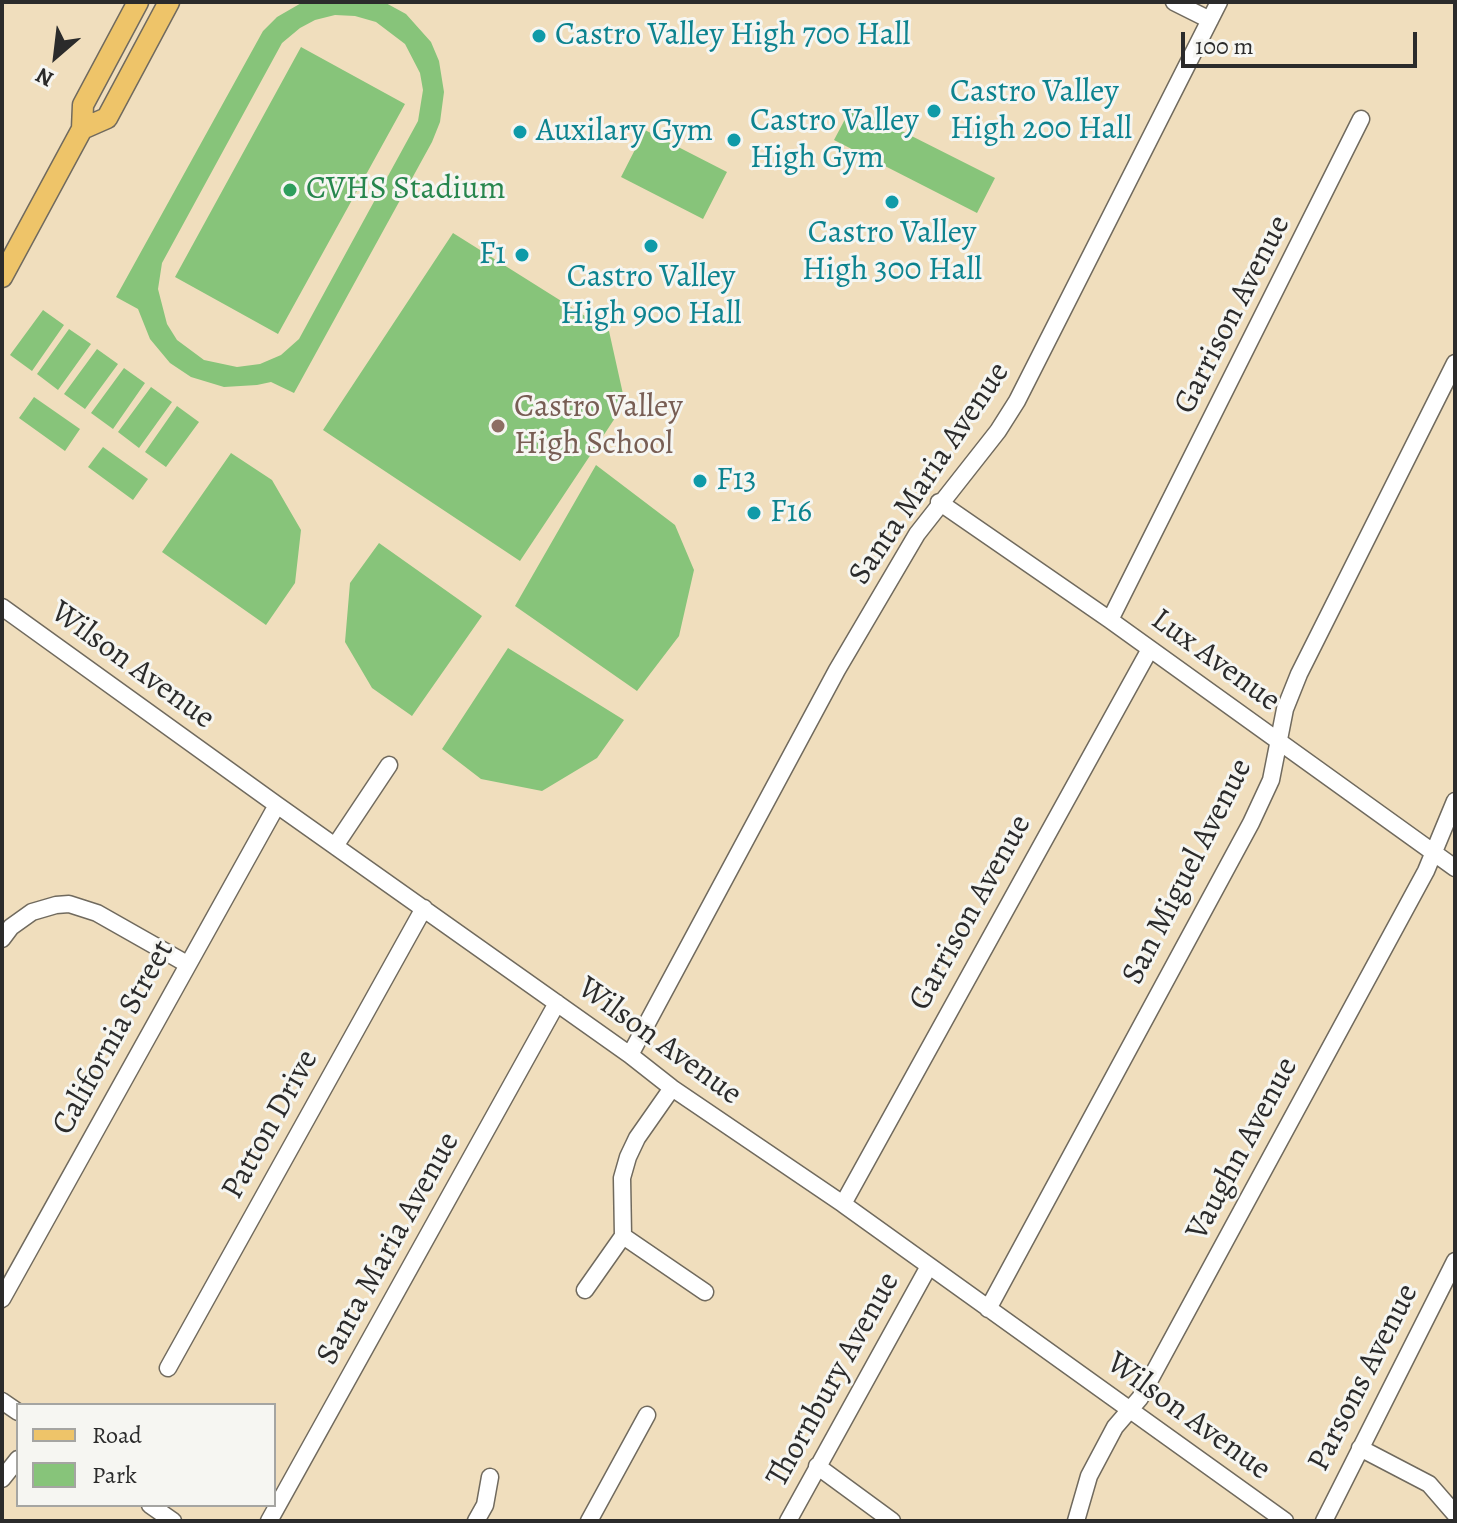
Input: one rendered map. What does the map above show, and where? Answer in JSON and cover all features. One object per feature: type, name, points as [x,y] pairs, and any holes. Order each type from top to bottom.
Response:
[{"type":"main road","points":[[2,277],[82,129],[83,105],[138,2]]},
{"type":"main road","points":[[82,129],[107,118],[169,2]]},
{"type":"street","points":[[1174,2],[1210,20]]},
{"type":"street","name":"Santa Maria Avenue","points":[[630,1055],[837,670],[917,534],[939,502],[998,431],[1017,401],[1219,2]]},
{"type":"street","name":"Garrison Avenue","points":[[1110,620],[1361,119]]},
{"type":"street","name":"San Miguel Avenue","points":[[988,1309],[1251,823],[1271,780],[1285,709],[1299,674],[1455,363]]},
{"type":"street","name":"Lux Avenue","points":[[939,502],[1110,620],[1455,868]]},
{"type":"street","name":"Wilson Avenue","points":[[2,607],[672,1088],[843,1204],[1285,1521]]},
{"type":"street","name":"Garrison Avenue","points":[[843,1204],[1150,649]]},
{"type":"street","points":[[335,846],[389,765]]},
{"type":"street","name":"Vaughn Avenue","points":[[1076,1521],[1089,1476],[1115,1427],[1140,1398],[1435,854],[1455,801]]},
{"type":"street","name":"California Street","points":[[2,1299],[277,805]]},
{"type":"street","points":[[2,939],[11,927],[32,912],[69,904],[97,913],[187,964]]},
{"type":"street","name":"Patton Drive","points":[[168,1368],[424,908]]},
{"type":"street","name":"Santa Maria Avenue","points":[[269,1521],[557,1003]]},
{"type":"street","points":[[585,1290],[623,1236],[622,1178],[628,1157],[637,1138],[672,1088]]},
{"type":"street","points":[[623,1236],[705,1292]]},
{"type":"street","name":"Parsons Avenue","points":[[1324,1521],[1455,1261]]},
{"type":"street","name":"Thornbury Avenue","points":[[788,1521],[929,1266]]},
{"type":"street","points":[[589,1521],[647,1415]]},
{"type":"street","points":[[1360,1448],[1429,1484],[1455,1514]]},
{"type":"street","points":[[2,1479],[16,1462]]},
{"type":"street","points":[[817,1466],[892,1521]]},
{"type":"street","points":[[476,1521],[485,1505],[490,1477]]},
{"type":"street","points":[[153,1507],[173,1521]]},
{"type":"green space","points":[[303,2],[384,2],[406,14],[431,42],[439,61],[444,92],[440,122],[432,142],[294,393],[271,382],[224,387],[191,377],[170,363],[150,339],[138,309],[116,297],[263,31],[277,17]],"holes":[[[335,15],[376,22],[405,44],[420,73],[423,90],[418,121],[299,339],[281,355],[260,364],[237,367],[204,360],[177,340],[167,324],[158,289],[162,263],[282,43],[315,20]]]},
{"type":"green space","name":"CVHS Stadium","points":[[301,47],[405,104],[278,334],[175,277]]},
{"type":"green space","points":[[852,106],[995,178],[977,213],[834,140]]},
{"type":"green space","points":[[645,130],[727,172],[703,219],[621,177]]},
{"type":"green space","points":[[453,233],[609,331],[625,403],[520,561],[323,430]]},
{"type":"green space","points":[[43,310],[64,325],[32,371],[10,355]]},
{"type":"green space","points":[[69,329],[91,344],[58,390],[37,374]]},
{"type":"green space","points":[[97,349],[118,364],[85,409],[64,394]]},
{"type":"green space","points":[[124,368],[145,383],[113,429],[91,413]]},
{"type":"green space","points":[[151,387],[172,402],[139,448],[118,432]]},
{"type":"green space","points":[[34,397],[80,429],[65,451],[19,418]]},
{"type":"green space","points":[[177,406],[199,422],[166,467],[145,452]]},
{"type":"green space","points":[[103,447],[148,479],[133,500],[88,467]]},
{"type":"green space","points":[[231,453],[272,480],[301,530],[295,583],[266,625],[162,552]]},
{"type":"green space","points":[[596,465],[675,525],[694,570],[679,636],[637,691],[515,606]]},
{"type":"green space","points":[[379,543],[482,616],[412,716],[372,688],[345,642],[350,583]]},
{"type":"green space","points":[[508,648],[624,720],[597,758],[542,791],[481,779],[442,749]]},
{"type":"place","name":"Castro Valley High 700 Hall","points":[[539,36]]},
{"type":"place","name":"Castro Valley High 200 Hall","points":[[934,111]]},
{"type":"place","name":"Auxilary Gym","points":[[520,132]]},
{"type":"place","name":"Castro Valley High Gym","points":[[734,140]]},
{"type":"place","name":"CVHS Stadium","points":[[290,190]]},
{"type":"place","name":"Castro Valley High 300 Hall","points":[[892,202]]},
{"type":"place","name":"Castro Valley High 900 Hall","points":[[651,246]]},
{"type":"place","name":"F1","points":[[522,255]]},
{"type":"place","name":"Castro Valley High School","points":[[498,426]]},
{"type":"place","name":"F13","points":[[700,481]]},
{"type":"place","name":"F16","points":[[754,513]]}]
